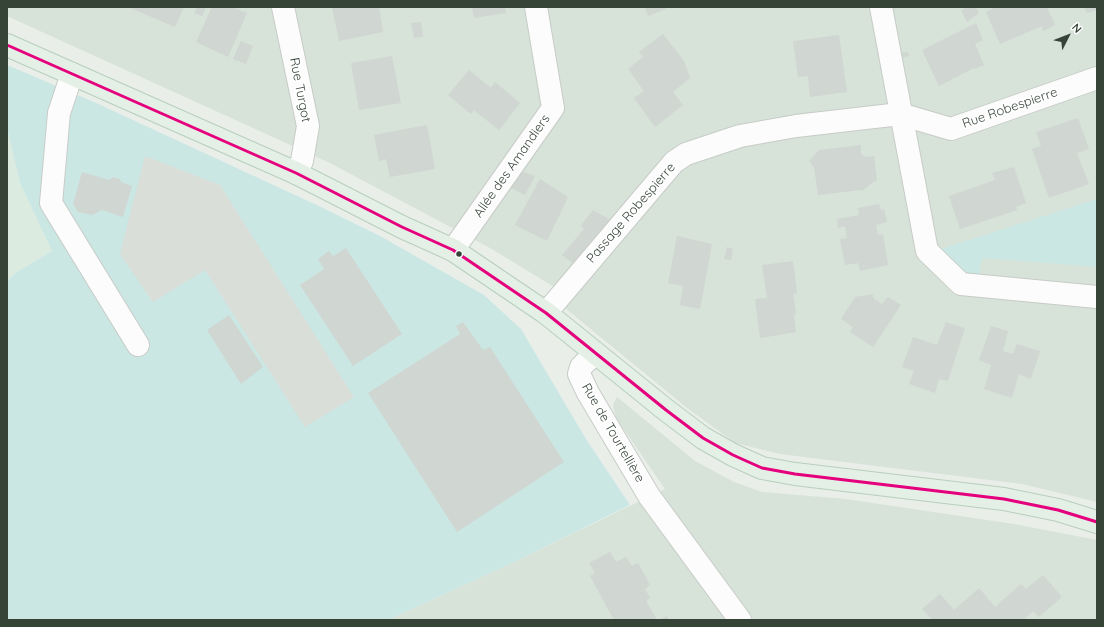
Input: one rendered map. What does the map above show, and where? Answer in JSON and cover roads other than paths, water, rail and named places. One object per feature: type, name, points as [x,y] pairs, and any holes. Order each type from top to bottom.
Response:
[{"type":"main road","points":[[7,45],[296,173],[402,227],[453,250],[546,313],[703,438],[733,455],[762,468],[795,474],[1004,499],[1058,510],[1097,522]]},
{"type":"street","name":"Rue Turgot","points":[[283,7],[308,126],[302,161],[296,173]]},
{"type":"street","name":"Allée des Amandiers","points":[[453,250],[553,108],[536,7]]},
{"type":"street","points":[[880,7],[927,251],[961,284],[1097,297]]},
{"type":"street","points":[[72,74],[59,113],[51,203],[138,345]]},
{"type":"street","name":"Rue Robespierre","points":[[900,114],[951,129],[1097,78]]},
{"type":"street","name":"Passage Robespierre","points":[[546,313],[674,162],[686,154],[740,136],[796,126],[900,114]]},
{"type":"street","name":"Rue de Tourtellière","points":[[595,353],[581,367],[579,374],[588,393],[649,496],[740,620]]}]
